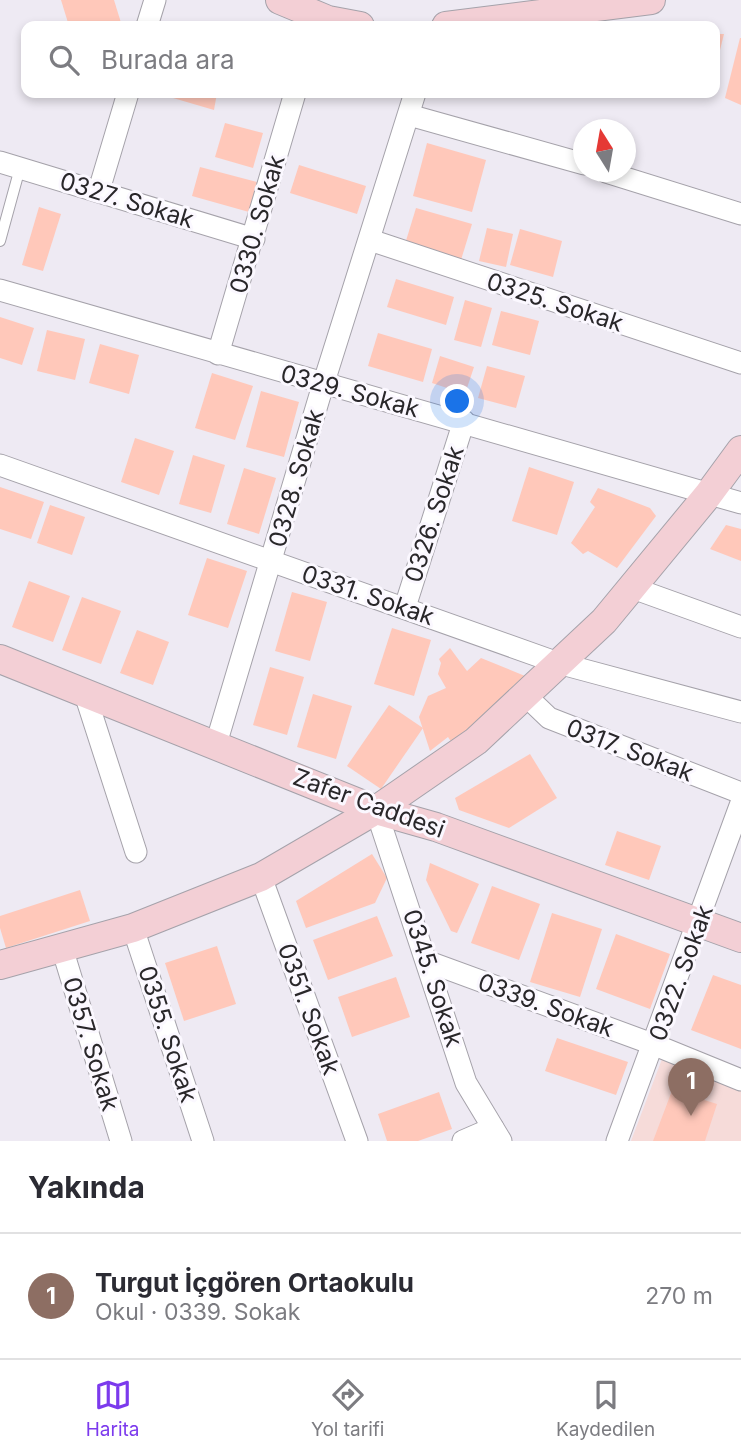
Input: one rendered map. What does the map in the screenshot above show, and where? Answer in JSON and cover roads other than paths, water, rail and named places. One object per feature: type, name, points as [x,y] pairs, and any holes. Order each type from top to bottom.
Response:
[{"type":"street","points":[[149,21],[155,0]]},
{"type":"street","points":[[281,0],[342,21]]},
{"type":"street","points":[[485,21],[651,0]]},
{"type":"street","points":[[99,190],[127,98]]},
{"type":"street","name":"0330. Sokak","points":[[218,354],[294,98]]},
{"type":"street","name":"0328. Sokak","points":[[216,744],[323,385],[414,98]]},
{"type":"street","points":[[409,115],[573,161]]},
{"type":"street","name":"0327. Sokak","points":[[10,165],[254,239]]},
{"type":"street","points":[[636,181],[741,214]]},
{"type":"street","name":"0325. Sokak","points":[[370,240],[741,363]]},
{"type":"street","name":"0329. Sokak","points":[[0,290],[323,385],[464,421],[741,503]]},
{"type":"street","name":"0326. Sokak","points":[[405,607],[464,421]]},
{"type":"street","points":[[0,965],[133,928],[261,877],[376,810],[476,741],[604,621],[708,495],[741,450]]},
{"type":"street","name":"0331. Sokak","points":[[0,465],[558,663],[741,712]]},
{"type":"street","points":[[630,587],[741,627]]},
{"type":"street","name":"Zafer Caddesi","points":[[0,659],[376,810],[436,827],[741,938]]},
{"type":"street","points":[[85,694],[136,852]]},
{"type":"street","name":"0317. Sokak","points":[[525,695],[549,718],[741,793]]},
{"type":"street","name":"0322. Sokak","points":[[617,1141],[655,1045],[741,803]]},
{"type":"street","name":"0345. Sokak","points":[[376,810],[429,962],[466,1083],[497,1135]]},
{"type":"street","name":"0351. Sokak","points":[[261,877],[357,1141]]},
{"type":"street","name":"0355. Sokak","points":[[133,928],[203,1141]]},
{"type":"street","name":"0357. Sokak","points":[[62,948],[121,1141]]},
{"type":"street","name":"0339. Sokak","points":[[429,962],[655,1045],[741,1080]]},
{"type":"street","points":[[463,1141],[497,1135]]},
{"type":"lane","points":[[0,241],[10,165]]},
{"type":"place","name":"Turgut İçgören Ortaokulu","points":[[691,1116]]}]
